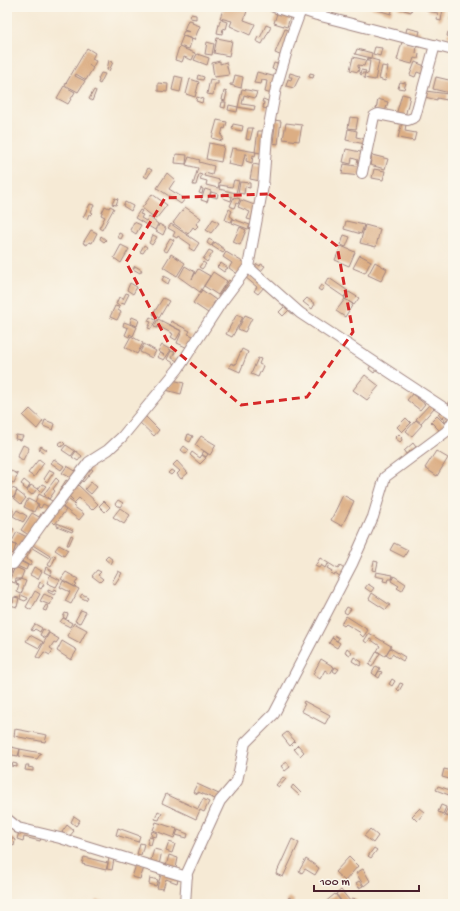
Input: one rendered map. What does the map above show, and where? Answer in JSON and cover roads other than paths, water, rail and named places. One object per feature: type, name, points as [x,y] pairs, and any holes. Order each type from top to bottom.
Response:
[{"type":"street","points":[[274,7],[301,11],[453,50]]},
{"type":"street","points":[[7,563],[13,564],[89,462],[108,450],[122,437],[178,370],[221,303],[248,267],[262,186],[266,136],[276,88],[301,11]]},
{"type":"street","points":[[362,174],[374,116],[378,114],[408,120],[415,117],[435,45]]},
{"type":"street","points":[[248,267],[300,313],[453,414]]},
{"type":"street","points":[[184,904],[187,873],[220,801],[236,781],[245,743],[274,714],[352,564],[373,517],[385,477],[447,431],[453,421]]},
{"type":"street","points":[[7,819],[18,828],[60,838],[187,877]]}]
